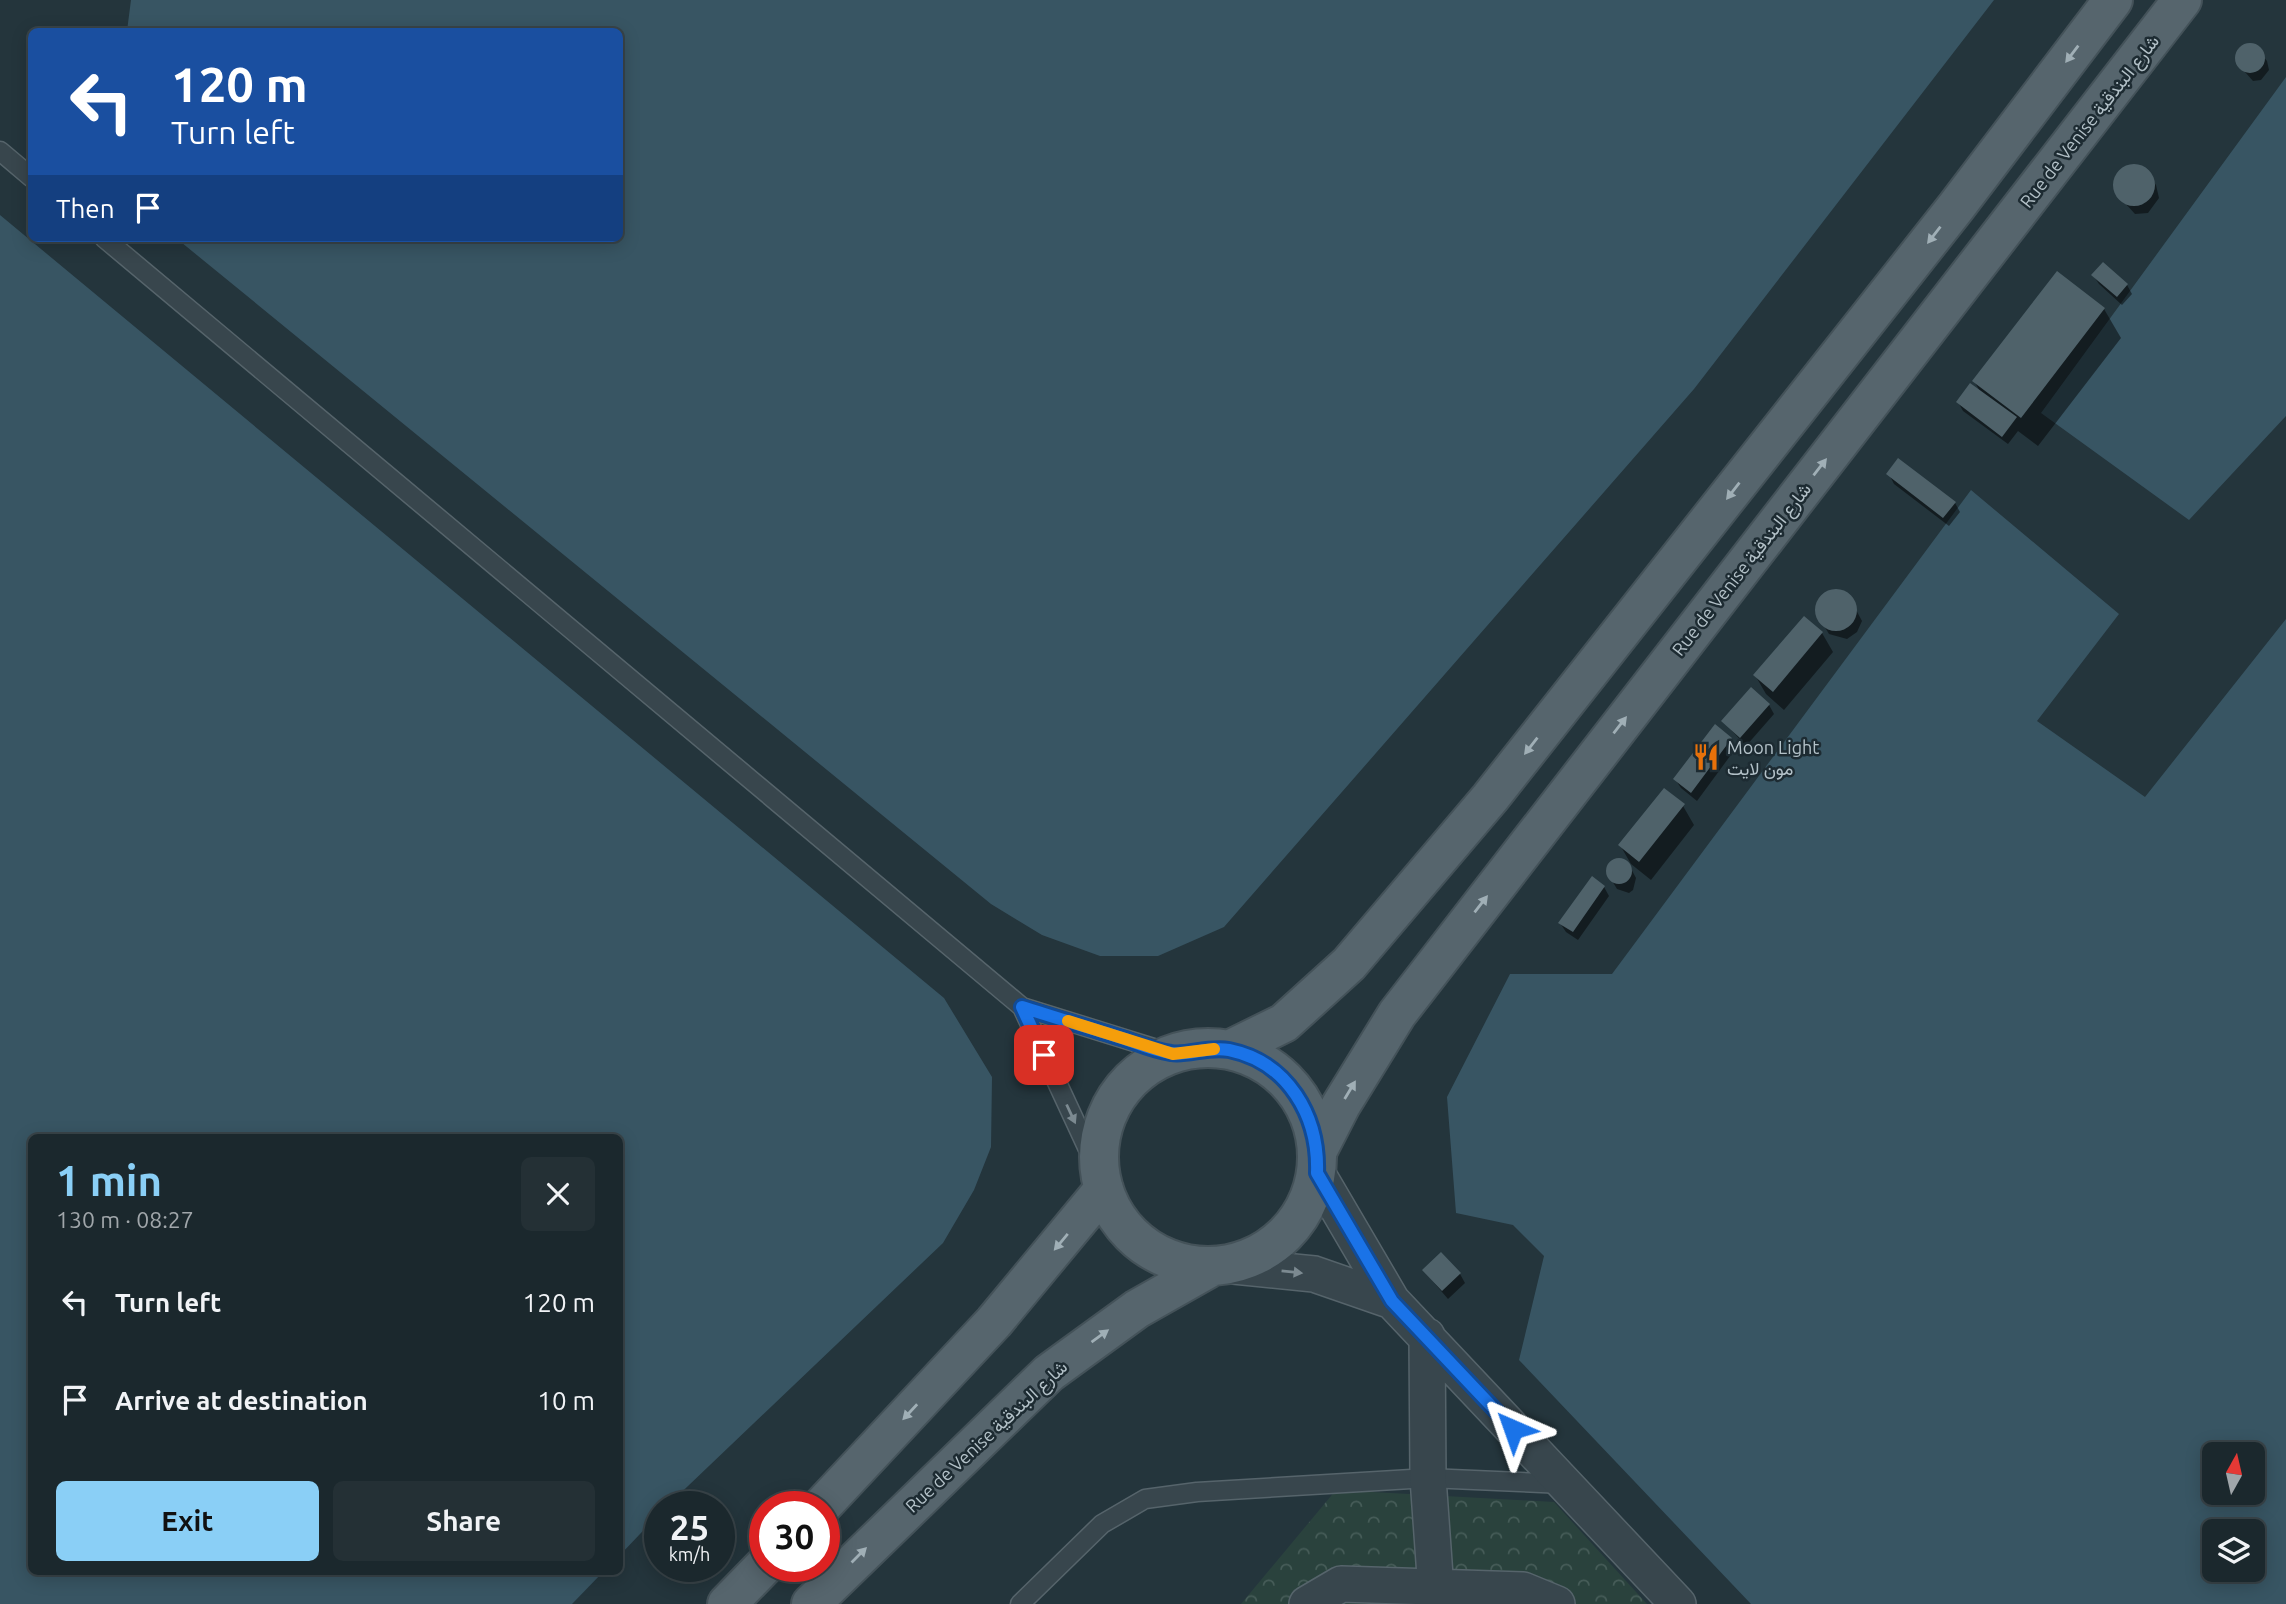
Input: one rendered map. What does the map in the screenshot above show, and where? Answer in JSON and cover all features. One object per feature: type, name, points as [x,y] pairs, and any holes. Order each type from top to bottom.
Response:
[{"type":"main road","points":[[1229,1050],[1284,1023],[1349,964],[1490,798],[1956,207],[2113,0]]},
{"type":"main road","name":"Rue de Venise شارع البندقية","points":[[1317,1161],[1341,1105],[1397,1014],[2182,0]]},
{"type":"main road","points":[[1201,1048],[1229,1050],[1263,1062],[1291,1085],[1310,1115],[1317,1161],[1307,1206],[1286,1235],[1258,1255],[1218,1265],[1189,1265],[1166,1258],[1145,1246],[1127,1230],[1113,1211],[1102,1182],[1100,1145],[1107,1115],[1122,1088],[1145,1068],[1173,1054],[1201,1048]]},
{"type":"main road","points":[[836,1491],[994,1322],[1102,1182]]},
{"type":"main road","name":"Rue de Venise شارع البندقية","points":[[811,1604],[1049,1373],[1137,1309],[1218,1265]]},
{"type":"main road","points":[[727,1604],[749,1581]]},
{"type":"street","points":[[1317,1161],[1392,1301],[1678,1604]]},
{"type":"street","points":[[1218,1265],[1314,1274],[1392,1301]]},
{"type":"street","points":[[1427,1336],[1428,1478],[1437,1594]]},
{"type":"street","points":[[1307,1604],[1341,1584],[1437,1594],[1523,1590],[1557,1604]]},
{"type":"lane","points":[[0,151],[28,175]]},
{"type":"lane","points":[[109,242],[1022,1007],[1173,1054]]},
{"type":"lane","points":[[1022,1007],[1102,1182]]},
{"type":"lane","points":[[1020,1604],[1102,1524],[1145,1499],[1197,1492],[1428,1478],[1564,1484]]},
{"type":"green space","points":[[1336,1490],[1554,1502],[1647,1604],[1241,1604]]},
{"type":"water","points":[[131,0],[1994,0],[1694,389],[1224,927],[1158,956],[1100,956],[1042,935],[991,904],[181,242],[623,242],[623,28],[127,28]]},
{"type":"water","points":[[2286,77],[2286,416],[2189,520],[2041,413]]},
{"type":"water","points":[[0,215],[28,238],[28,242],[33,242],[944,998],[992,1077],[991,1147],[974,1190],[943,1243],[683,1491],[644,1491],[644,1530],[623,1552],[623,1134],[28,1134],[28,1575],[600,1575],[572,1604],[0,1604]]},
{"type":"water","points":[[1971,490],[2119,614],[2037,721],[2145,797],[2286,619],[2286,1604],[1751,1604],[1519,1360],[1544,1256],[1513,1225],[1456,1213],[1447,1097],[1510,974],[1612,974]]},
{"type":"building","points":[[2250,43],[2261,47],[2265,58],[2261,69],[2250,73],[2239,69],[2235,58],[2239,47]]},
{"type":"building","points":[[2134,164],[2149,170],[2155,185],[2149,200],[2134,206],[2119,200],[2113,185],[2119,170]]},
{"type":"building","points":[[2103,262],[2128,284],[2117,297],[2091,275]]},
{"type":"building","points":[[2057,271],[2105,308],[2021,418],[1972,381]]},
{"type":"building","points":[[1970,383],[2017,417],[2002,437],[1956,402]]},
{"type":"building","points":[[1898,458],[1956,502],[1943,518],[1886,474]]},
{"type":"building","points":[[1836,589],[1851,595],[1857,610],[1851,625],[1836,631],[1821,625],[1815,610],[1821,595]]},
{"type":"building","points":[[1804,616],[1823,632],[1773,692],[1753,675]]},
{"type":"building","points":[[1751,687],[1770,704],[1740,738],[1721,721]]},
{"type":"building","points":[[1715,724],[1732,738],[1691,793],[1673,779]]},
{"type":"building","points":[[1664,788],[1685,804],[1639,862],[1618,845]]},
{"type":"building","points":[[1619,858],[1628,862],[1632,871],[1628,880],[1619,884],[1610,880],[1606,871],[1610,862]]},
{"type":"building","points":[[1592,876],[1605,886],[1573,932],[1558,923]]},
{"type":"building","points":[[1441,1252],[1461,1273],[1442,1291],[1422,1270]]},
{"type":"slow traffic","points":[[1068,1021],[1173,1054],[1201,1048],[1214,1049]]},
{"type":"place","name":"Moon Light مون لايت","points":[[1706,757]]},
{"type":"route","points":[[1044,1055],[1022,1007],[1173,1054],[1201,1048],[1229,1050],[1263,1062],[1291,1085],[1310,1115],[1318,1150],[1317,1173],[1392,1301],[1513,1429]]}]
